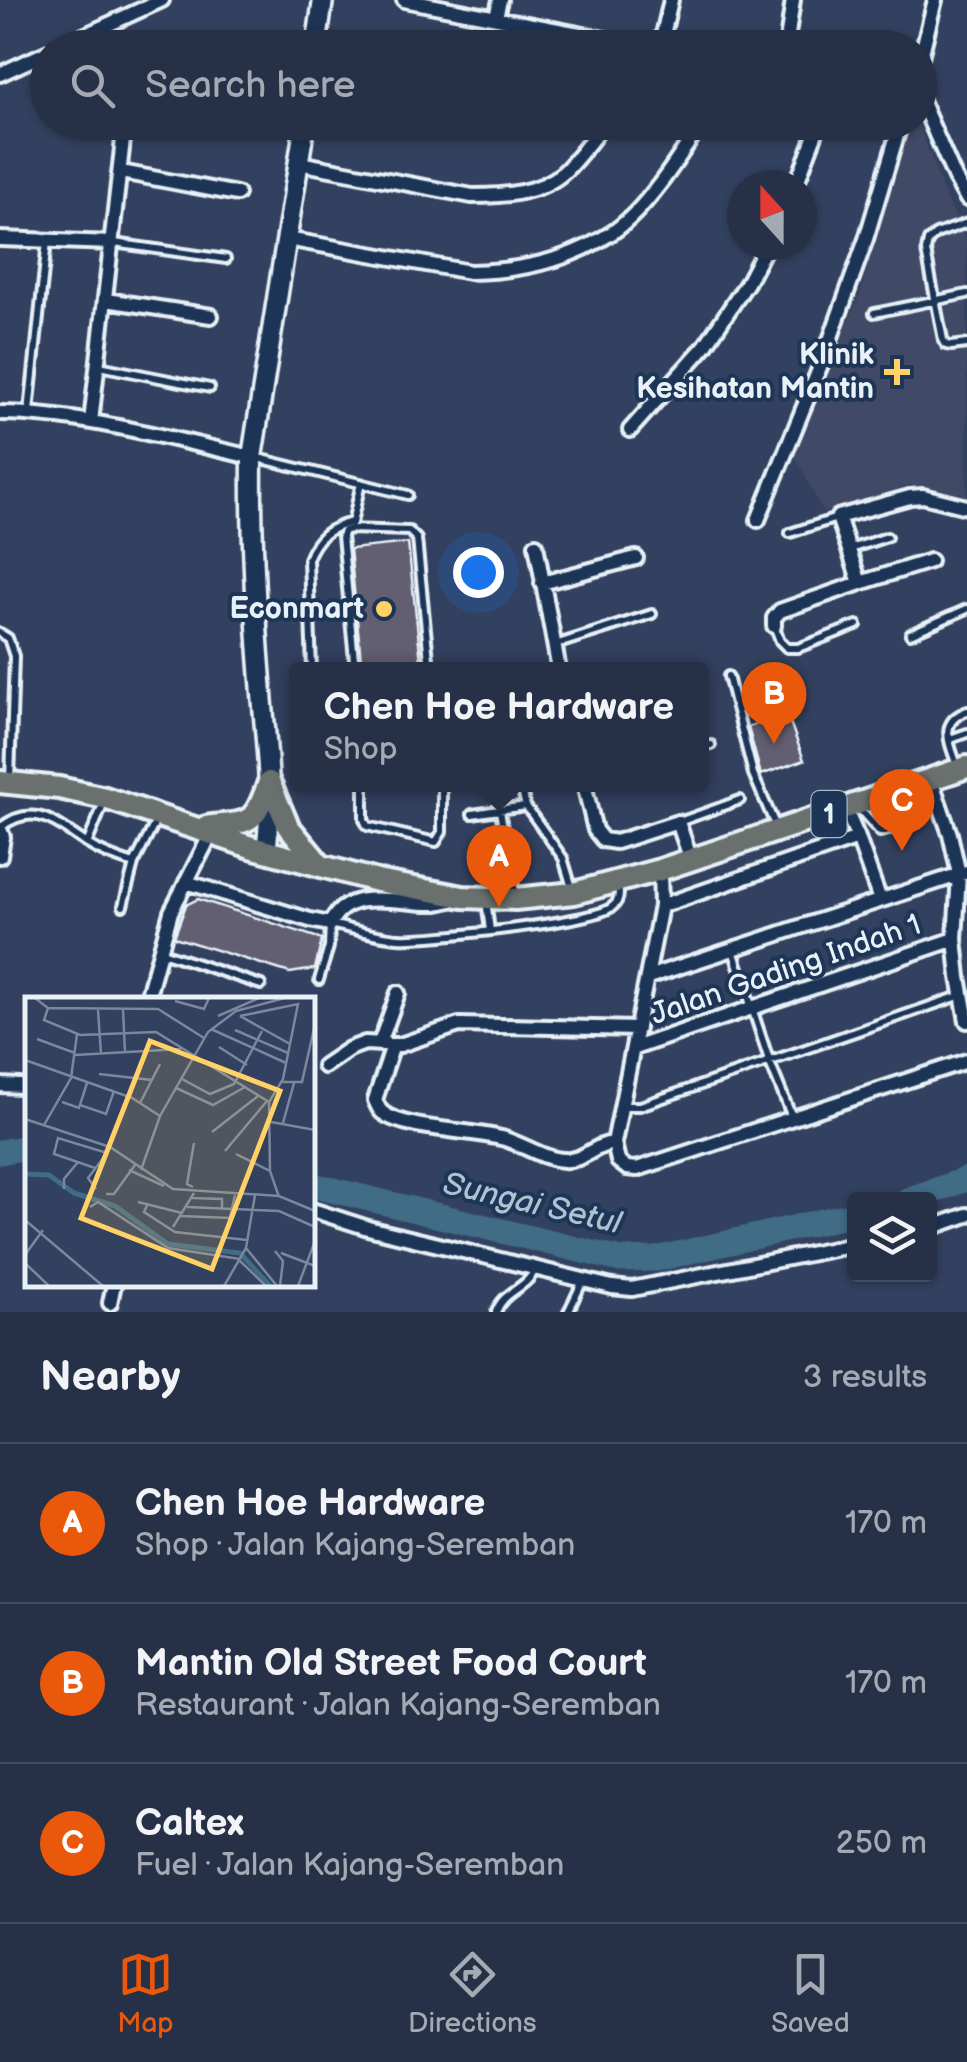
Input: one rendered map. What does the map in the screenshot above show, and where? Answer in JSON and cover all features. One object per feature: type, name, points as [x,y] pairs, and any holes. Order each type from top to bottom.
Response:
[{"type":"main road","points":[[319,30],[323,0]]},
{"type":"main road","points":[[266,851],[270,809],[256,607],[252,456],[302,140]]},
{"type":"main road","name":"1","points":[[5,782],[106,798],[266,851],[377,881],[463,897],[516,899],[574,892],[660,870],[963,769]]},
{"type":"main road","points":[[204,832],[244,822],[258,809],[269,782]]},
{"type":"main road","points":[[269,782],[288,826],[321,866]]},
{"type":"street","points":[[97,30],[162,0]]},
{"type":"street","points":[[404,0],[561,30]]},
{"type":"street","points":[[496,17],[500,0]]},
{"type":"street","points":[[664,30],[671,0]]},
{"type":"street","points":[[789,30],[793,0]]},
{"type":"street","points":[[928,30],[936,0]]},
{"type":"street","points":[[0,74],[30,60]]},
{"type":"street","points":[[937,138],[967,199]]},
{"type":"street","points":[[91,422],[123,140]]},
{"type":"street","points":[[299,163],[472,196],[500,196],[542,185],[562,174],[590,140]]},
{"type":"street","points":[[287,239],[470,272],[501,272],[538,264],[565,256],[615,231],[662,180],[690,140]]},
{"type":"street","points":[[802,170],[813,140]]},
{"type":"street","points":[[758,520],[824,357],[896,140]]},
{"type":"street","points":[[120,172],[237,194]]},
{"type":"street","points":[[0,239],[113,243]]},
{"type":"street","points":[[630,430],[704,346],[759,260]]},
{"type":"street","points":[[106,300],[211,316]]},
{"type":"street","points":[[0,412],[91,422],[252,456]]},
{"type":"street","points":[[860,583],[838,517],[923,496],[967,507]]},
{"type":"street","points":[[536,546],[557,662]]},
{"type":"street","points":[[542,582],[636,558]]},
{"type":"street","points":[[774,626],[780,611],[930,561]]},
{"type":"street","points":[[924,782],[950,834],[963,873],[956,939],[967,1021]]},
{"type":"street","points":[[586,792],[595,830],[604,840],[616,842],[678,822],[690,860]]},
{"type":"street","points":[[850,807],[880,900]]},
{"type":"street","points":[[0,828],[4,837],[0,856]]},
{"type":"street","points":[[148,997],[171,912],[204,832]]},
{"type":"street","points":[[662,906],[858,838]]},
{"type":"street","points":[[660,870],[662,906],[614,1143],[618,1161],[627,1168],[637,1169],[967,1062]]},
{"type":"street","points":[[648,976],[963,873]]},
{"type":"street","points":[[186,882],[330,924],[342,908],[371,900],[434,903],[463,897]]},
{"type":"street","name":"Jalan Gading Indah 1","points":[[634,1048],[956,939]]},
{"type":"street","points":[[398,993],[375,1100],[386,1115],[424,1126],[507,1140],[564,1160],[614,1143]]},
{"type":"street","points":[[324,1066],[349,1048],[365,1043],[386,1044],[460,1025],[636,1029]]},
{"type":"street","points":[[0,1085],[20,1086]]},
{"type":"street","points":[[315,1211],[368,1228],[612,1288],[652,1287],[847,1246]]},
{"type":"street","points":[[937,1225],[967,1214]]},
{"type":"street","points":[[110,1304],[113,1287]]},
{"type":"lane","points":[[967,223],[936,234],[928,241],[926,251],[943,340],[952,346],[967,344]]},
{"type":"lane","points":[[28,413],[47,239]]},
{"type":"lane","points":[[113,243],[226,259]]},
{"type":"lane","points":[[874,313],[967,294]]},
{"type":"lane","points":[[98,366],[210,388]]},
{"type":"lane","points":[[252,456],[408,494]]},
{"type":"lane","points":[[354,662],[342,536],[351,526],[360,483]]},
{"type":"lane","points":[[790,533],[838,517]]},
{"type":"lane","points":[[312,662],[308,559],[324,532],[351,526],[409,532],[417,539],[429,662]]},
{"type":"lane","points":[[849,549],[887,537]]},
{"type":"lane","points":[[910,634],[967,609]]},
{"type":"lane","points":[[554,646],[652,614]]},
{"type":"lane","points":[[774,626],[787,648],[798,648],[857,624]]},
{"type":"lane","points":[[0,633],[8,638],[14,656],[5,782]]},
{"type":"lane","points":[[728,676],[753,774],[778,831]]},
{"type":"lane","points":[[0,707],[11,708]]},
{"type":"lane","points":[[963,769],[948,727],[950,720],[967,711]]},
{"type":"lane","points":[[950,740],[967,733]]},
{"type":"lane","points":[[850,807],[880,832],[906,826],[917,816],[924,782]]},
{"type":"lane","points":[[364,792],[364,820],[368,826],[436,842],[442,832],[442,792]]},
{"type":"lane","points":[[522,792],[526,806],[563,858],[574,892]]},
{"type":"lane","points":[[88,844],[106,798]]},
{"type":"lane","points":[[678,822],[740,800]]},
{"type":"lane","points":[[472,814],[526,806]]},
{"type":"lane","points":[[500,811],[516,899]]},
{"type":"lane","points":[[0,828],[13,818],[38,816],[62,825],[110,856],[134,864]]},
{"type":"lane","points":[[123,906],[134,864],[158,817]]},
{"type":"lane","points":[[319,980],[329,947],[330,924],[399,938],[544,924],[615,906],[620,896],[617,882]]},
{"type":"lane","points":[[486,899],[490,930]]},
{"type":"lane","points":[[733,948],[792,1119]]},
{"type":"lane","points":[[160,951],[261,986]]},
{"type":"lane","points":[[623,1106],[640,1106],[962,995]]},
{"type":"lane","points":[[496,1312],[500,1302],[531,1279],[536,1268]]},
{"type":"lane","points":[[568,1312],[583,1280]]},
{"type":"shaded area","name":"Klinik Kesihatan Mantin","points":[[905,140],[924,140],[967,240],[967,495],[910,485],[823,512],[794,453],[861,291]]},
{"type":"building","name":"Econmart","points":[[408,543],[421,662],[361,662],[350,549]]},
{"type":"building","points":[[787,714],[804,760],[761,775],[748,727]]},
{"type":"building","points":[[198,899],[322,939],[315,969],[290,973],[174,937],[186,905]]},
{"type":"waterway","name":"Sungai Setul","points":[[0,1152],[25,1148]]},
{"type":"waterway","name":"Sungai Setul","points":[[930,1192],[967,1179]]},
{"type":"waterway","name":"Sungai Setul","points":[[315,1186],[621,1260],[656,1259],[847,1216]]},
{"type":"place","name":"Klinik Kesihatan Mantin","points":[[897,372]]},
{"type":"place","name":"Econmart","points":[[384,609]]},
{"type":"place","name":"Mantin Old Street Food Court","points":[[774,744]]},
{"type":"place","name":"Caltex","points":[[902,851]]},
{"type":"place","name":"Chen Hoe Hardware","points":[[499,907]]}]
